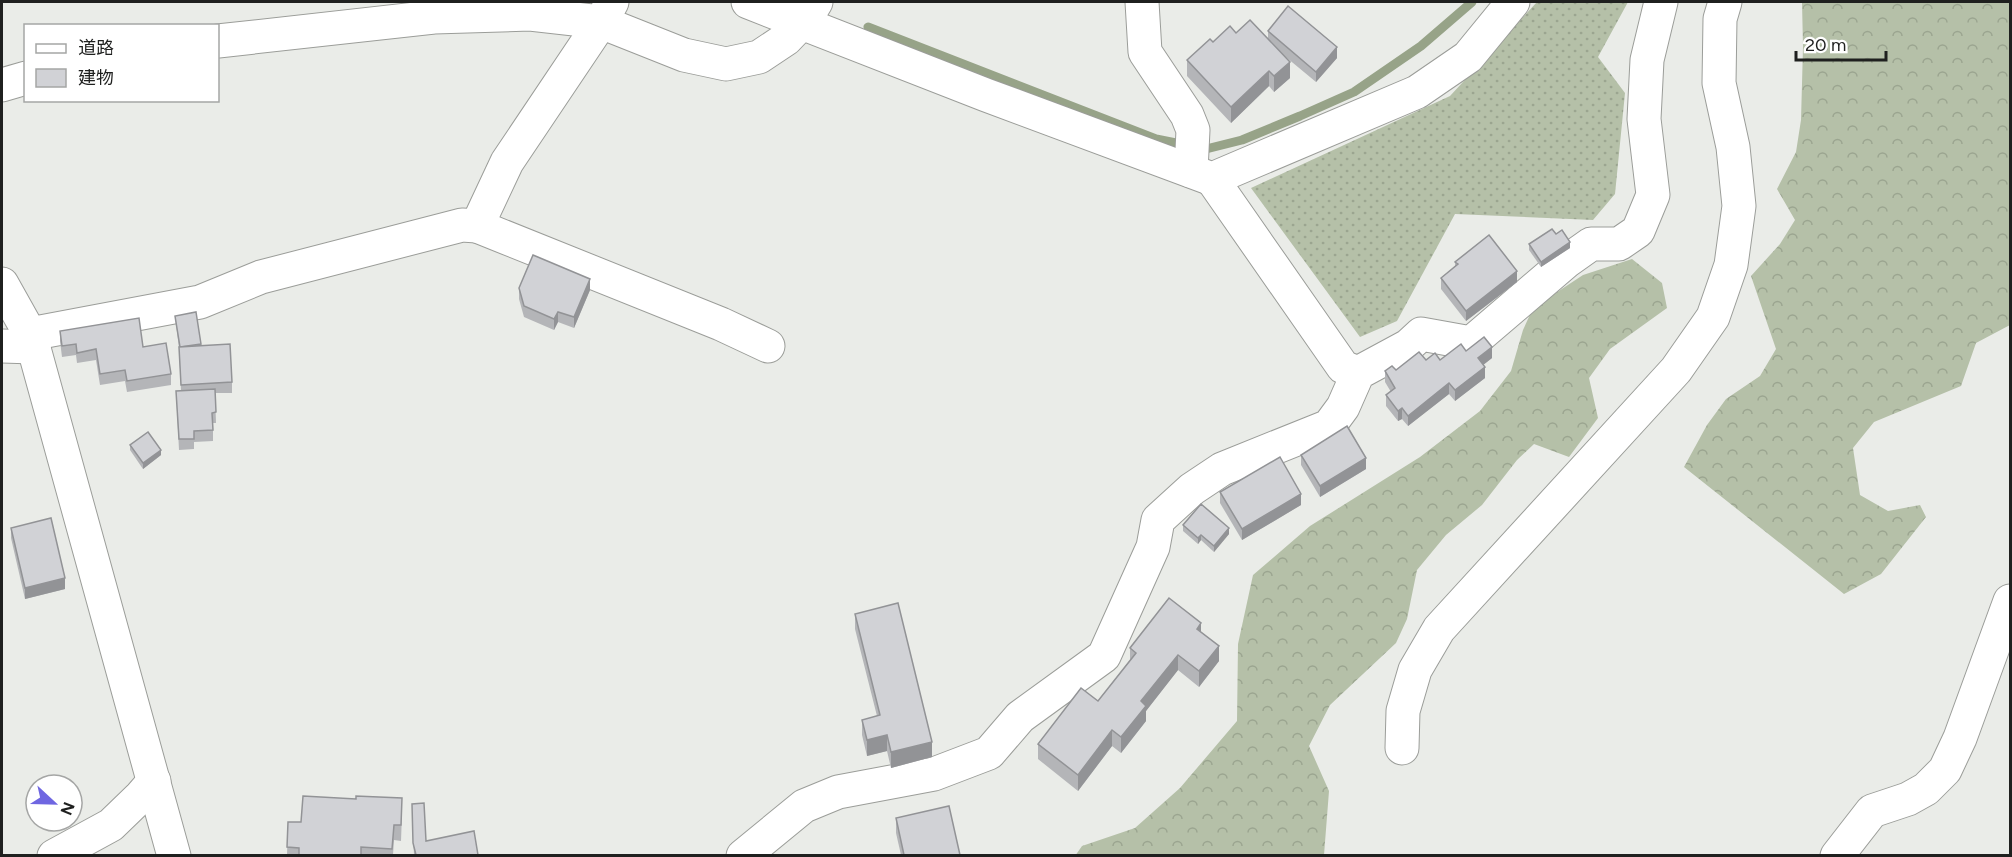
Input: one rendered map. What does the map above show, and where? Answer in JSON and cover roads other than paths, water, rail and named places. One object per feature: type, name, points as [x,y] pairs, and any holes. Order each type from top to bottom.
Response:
[{"type":"street","points":[[748,2],[808,12],[1201,175],[1417,92],[1468,57],[1513,2]]},
{"type":"street","points":[[1142,2],[1145,52],[1187,115],[1193,130],[1201,175],[1343,367],[1358,373]]},
{"type":"street","points":[[743,855],[804,806],[838,792],[934,774],[989,753],[1020,717],[1104,656],[1153,547],[1158,520],[1192,489],[1222,469],[1329,426],[1343,407],[1358,373],[1408,346],[1421,334],[1471,344],[1567,261],[1591,244],[1619,244],[1638,231],[1653,195],[1644,119],[1647,60],[1661,2]]},
{"type":"street","points":[[1402,748],[1403,711],[1415,670],[1439,629],[1676,370],[1713,317],[1731,265],[1739,206],[1732,147],[1719,83],[1720,20],[1725,2]]},
{"type":"street","points":[[219,41],[434,17],[606,12],[684,55],[726,64],[759,57],[786,39],[808,12]]},
{"type":"street","points":[[477,226],[507,162],[606,12]]},
{"type":"street","points":[[2,85],[24,79]]},
{"type":"street","points":[[22,342],[200,302],[261,277],[462,225],[477,226],[721,324],[768,346]]},
{"type":"street","points":[[2,284],[22,342],[154,781],[174,855]]},
{"type":"street","points":[[1837,855],[1872,811],[1908,799],[1926,789],[1945,770],[1960,738],[2010,601]]},
{"type":"street","points":[[54,855],[111,825],[154,781]]},
{"type":"waterway","points":[[868,27],[1156,139],[1206,149],[1242,140],[1354,92],[1421,46],[1472,2]]}]
